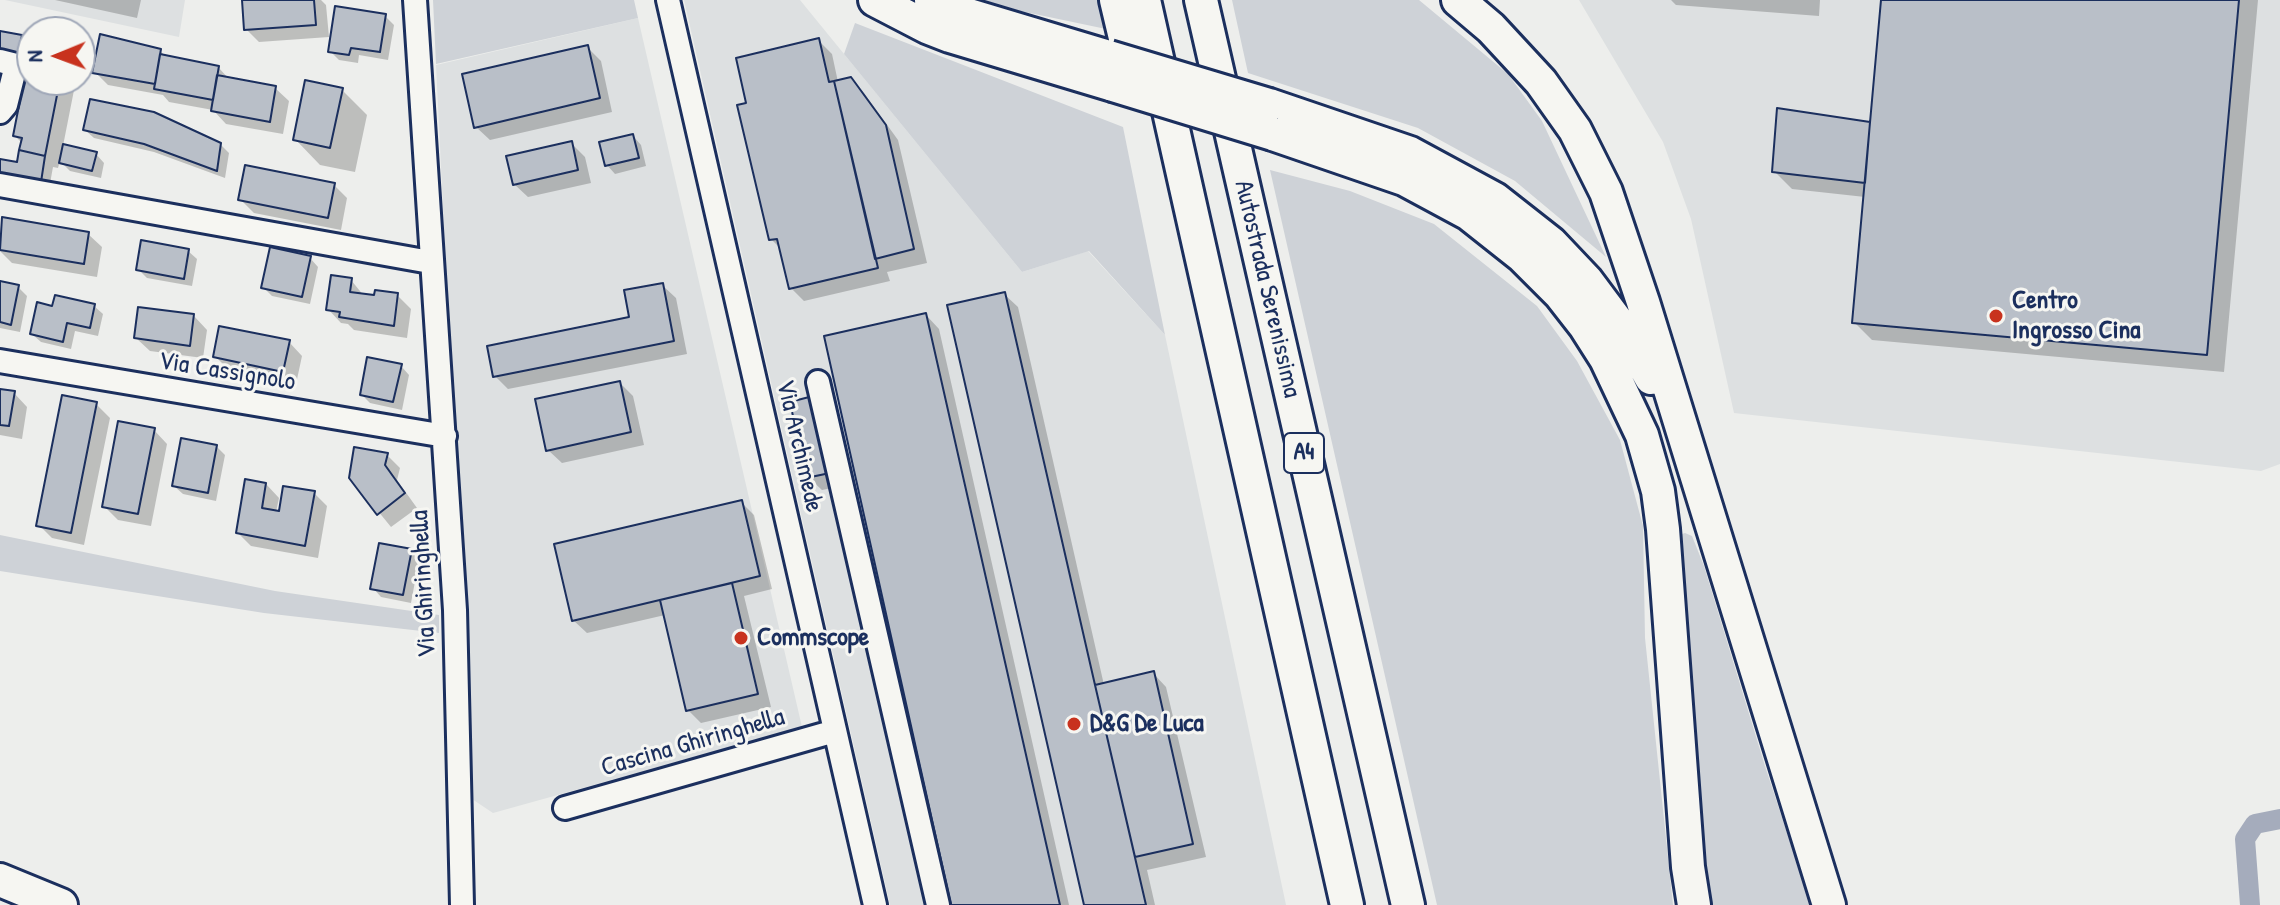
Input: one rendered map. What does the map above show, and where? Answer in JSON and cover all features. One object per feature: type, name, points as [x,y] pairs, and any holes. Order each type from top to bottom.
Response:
[{"type":"highway","points":[[875,0],[950,36],[1111,71]]},
{"type":"highway","points":[[931,0],[1111,71],[1271,120],[1422,158],[1495,199],[1533,227],[1587,281],[1642,359],[1689,457]]},
{"type":"highway","points":[[1116,0],[1125,38],[1194,216]]},
{"type":"highway","name":"A4","points":[[1144,0],[1347,905]]},
{"type":"highway","name":"Autostrada Serenissima","points":[[1201,0],[1408,905]]},
{"type":"highway","points":[[1458,0],[1501,38],[1541,82],[1575,130],[1598,173],[1643,302],[1829,905]]},
{"type":"highway","points":[[1271,120],[1404,179],[1469,214],[1522,256],[1560,294],[1606,359],[1642,435],[1658,491],[1688,867],[1694,905]]},
{"type":"highway","points":[[0,880],[61,905]]},
{"type":"street","name":"Via Ghiringhella","points":[[415,0],[455,610],[462,905]]},
{"type":"street","name":"Via Archimede","points":[[668,0],[875,905]]},
{"type":"street","points":[[0,61],[16,65],[6,105],[0,112]]},
{"type":"street","points":[[0,185],[430,262]]},
{"type":"street","name":"Via Cassignolo","points":[[0,361],[445,436]]},
{"type":"street","points":[[818,382],[938,905]]},
{"type":"street","name":"Cascina Ghiringhella","points":[[565,808],[835,731]]},
{"type":"shaded area","points":[[5,0],[185,0],[179,37],[96,19],[96,16],[80,16]]},
{"type":"shaded area","points":[[433,0],[634,0],[638,18],[436,64]]},
{"type":"shaded area","points":[[684,0],[800,0],[1022,272],[1088,251],[1165,335],[1286,905],[890,905]]},
{"type":"shaded area","points":[[968,0],[1100,0],[1106,29]]},
{"type":"shaded area","points":[[1232,0],[1419,0],[1508,74],[1542,121],[1606,257],[1515,181],[1418,128],[1248,73]]},
{"type":"shaded area","name":"Centro Ingrosso Cina","points":[[1579,0],[2280,0],[2280,464],[2261,471],[1734,413],[1691,219],[1663,142]]},
{"type":"shaded area","points":[[638,18],[802,727],[493,813],[472,799],[436,65]]},
{"type":"shaded area","points":[[855,23],[1123,127],[1165,335],[1089,251],[1022,272],[844,54]]},
{"type":"shaded area","points":[[1270,170],[1350,191],[1434,224],[1537,306],[1577,361],[1620,440],[1643,526],[1645,638],[1673,905],[1437,905]]},
{"type":"shaded area","points":[[1685,533],[1692,536],[1704,566],[1811,905],[1704,905],[1679,535]]},
{"type":"shaded area","points":[[0,535],[275,591],[439,615],[439,633],[264,613],[0,571]]},
{"type":"building","points":[[242,0],[314,0],[316,25],[244,30]]},
{"type":"building","points":[[1881,0],[2239,0],[2207,355],[1852,323]]},
{"type":"building","points":[[335,6],[386,14],[380,52],[351,48],[349,55],[328,52]]},
{"type":"building","points":[[0,31],[16,34],[16,55],[0,51]]},
{"type":"building","points":[[100,34],[161,49],[155,84],[96,74]]},
{"type":"building","points":[[819,38],[829,82],[834,81],[878,268],[789,289],[777,239],[769,240],[737,105],[746,103],[736,58]]},
{"type":"building","points":[[588,45],[600,98],[474,128],[462,74]]},
{"type":"building","points":[[160,54],[219,66],[213,100],[154,89]]},
{"type":"building","points":[[217,75],[276,86],[270,122],[211,111]]},
{"type":"building","points":[[851,77],[886,125],[914,249],[875,259],[834,81]]},
{"type":"building","points":[[305,80],[343,88],[330,148],[293,140]]},
{"type":"building","points":[[21,96],[57,96],[45,156],[19,150],[22,138],[13,136]]},
{"type":"building","points":[[90,99],[154,112],[221,143],[217,171],[144,144],[83,130]]},
{"type":"building","points":[[1777,108],[1870,122],[1865,183],[1772,172]]},
{"type":"building","points":[[633,134],[639,158],[605,166],[599,142]]},
{"type":"building","points":[[572,141],[578,170],[513,185],[506,156]]},
{"type":"building","points":[[63,144],[97,152],[92,171],[59,163]]},
{"type":"building","points":[[19,150],[45,156],[41,182],[0,173],[0,159],[17,162]]},
{"type":"building","points":[[245,165],[335,183],[328,218],[238,200]]},
{"type":"building","points":[[2,217],[89,232],[84,264],[0,250]]},
{"type":"building","points":[[141,240],[189,249],[184,279],[136,270]]},
{"type":"building","points":[[270,247],[311,256],[302,297],[261,288]]},
{"type":"building","points":[[331,275],[352,278],[350,292],[374,295],[375,290],[398,293],[394,326],[339,317],[340,312],[326,310]]},
{"type":"building","points":[[0,281],[19,285],[11,325],[0,322]]},
{"type":"building","points":[[663,283],[674,341],[493,377],[487,346],[629,317],[624,290]]},
{"type":"building","points":[[1005,292],[1146,905],[1084,905],[947,305]]},
{"type":"building","points":[[55,295],[95,304],[90,328],[67,323],[63,342],[30,334],[37,302],[52,306]]},
{"type":"building","points":[[138,307],[194,314],[190,346],[134,338]]},
{"type":"building","points":[[926,313],[1060,905],[951,905],[824,336]]},
{"type":"building","points":[[219,326],[290,340],[283,372],[213,357]]},
{"type":"building","points":[[367,357],[402,364],[393,402],[360,395]]},
{"type":"building","points":[[620,381],[631,432],[546,451],[535,399]]},
{"type":"building","points":[[0,389],[15,391],[9,426],[0,425]]},
{"type":"building","points":[[62,395],[97,402],[71,533],[36,526]]},
{"type":"building","points":[[813,396],[830,473],[806,478],[790,402]]},
{"type":"building","points":[[118,421],[155,428],[138,514],[102,507]]},
{"type":"building","points":[[181,438],[217,445],[208,493],[172,486]]},
{"type":"building","points":[[354,447],[388,453],[385,465],[405,493],[377,515],[349,478]]},
{"type":"building","points":[[245,479],[266,483],[262,508],[279,511],[283,486],[315,491],[305,546],[236,533]]},
{"type":"building","points":[[742,500],[760,576],[572,621],[554,544]]},
{"type":"building","points":[[379,543],[412,549],[403,595],[370,589]]},
{"type":"building","points":[[732,583],[758,694],[686,711],[660,600]]},
{"type":"building","points":[[1154,671],[1193,844],[1135,857],[1095,685]]},
{"type":"waterway","points":[[2250,905],[2245,839],[2255,824],[2280,819]]},
{"type":"place","name":"Centro Ingrosso Cina","points":[[1996,316]]},
{"type":"place","name":"Commscope","points":[[741,638]]},
{"type":"place","name":"D&G De Luca","points":[[1074,724]]}]
